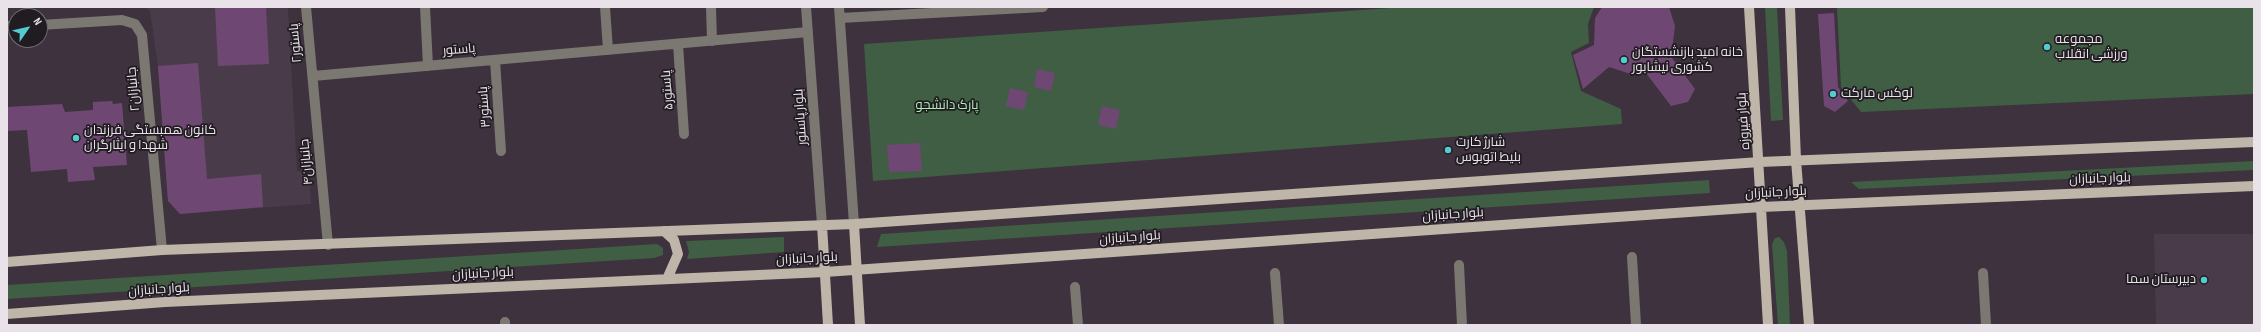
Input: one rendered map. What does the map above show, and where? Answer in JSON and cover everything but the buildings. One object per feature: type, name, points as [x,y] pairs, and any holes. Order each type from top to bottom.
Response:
[{"type":"main road","name":"بلوار فیروزه","points":[[1749,7],[1760,162],[1768,325]]},
{"type":"main road","points":[[1790,7],[1796,160],[1809,325]]},
{"type":"main road","points":[[7,262],[162,250],[328,245],[854,224],[1760,162],[2254,142]]},
{"type":"main road","name":"بلوار جانبازان","points":[[7,314],[165,302],[825,272],[1761,206],[2254,186]]},
{"type":"main road","points":[[854,224],[860,325]]},
{"type":"main road","points":[[822,225],[828,325]]},
{"type":"main road","points":[[664,231],[674,240],[678,254],[666,279]]},
{"type":"street","name":"پاستور۲","points":[[306,7],[313,76]]},
{"type":"street","points":[[425,7],[428,66]]},
{"type":"street","points":[[605,7],[608,50]]},
{"type":"street","points":[[711,7],[712,41]]},
{"type":"street","name":"بلوار پاستور","points":[[806,7],[822,225]]},
{"type":"street","points":[[839,7],[854,224]]},
{"type":"street","points":[[840,18],[970,9],[1043,7]]},
{"type":"street","name":"جانبازان۲","points":[[48,25],[122,20],[135,24],[142,35],[162,250]]},
{"type":"street","name":"پاستور","points":[[313,76],[808,32]]},
{"type":"street","name":"پاستور۵","points":[[678,44],[684,134]]},
{"type":"street","name":"پاستور۳","points":[[495,60],[501,152]]},
{"type":"street","name":"جانبازان۴","points":[[313,76],[328,245]]},
{"type":"street","points":[[1632,257],[1636,325]]},
{"type":"street","points":[[1459,265],[1462,325]]},
{"type":"street","points":[[1275,273],[1279,325]]},
{"type":"street","points":[[1983,273],[1986,325]]},
{"type":"street","points":[[1076,287],[1078,325]]},
{"type":"shaded area","points":[[143,7],[288,7],[297,171],[309,173],[311,204],[180,214],[168,201],[158,66],[150,11]]},
{"type":"shaded area","name":"دبیرستان سما","points":[[2154,234],[2254,234],[2254,325],[2156,325]]},
{"type":"green space","name":"پارک دانشجو","points":[[1405,7],[1594,7],[1588,24],[1589,43],[1571,52],[1581,91],[1621,109],[1622,124],[873,181],[864,44]]},
{"type":"green space","points":[[1765,7],[1777,7],[1783,120],[1771,121]]},
{"type":"green space","name":"مجموعه ورزشی انقلاب","points":[[1837,7],[2254,7],[2254,94],[1861,112],[1841,87]]},
{"type":"green space","points":[[2254,161],[2254,170],[1859,189],[1851,182]]},
{"type":"green space","points":[[1709,180],[1710,193],[877,247],[881,234]]},
{"type":"green space","points":[[784,237],[784,252],[687,259],[689,252],[686,241]]},
{"type":"green space","points":[[1779,237],[1784,242],[1787,251],[1790,325],[1778,325],[1772,244],[1775,238]]},
{"type":"green space","points":[[657,244],[663,248],[663,255],[654,258],[7,299],[7,285]]},
{"type":"place","name":"مجموعه ورزشی انقلاب","points":[[2047,47]]},
{"type":"place","name":"خانه امید بازنشستگان کشوری نیشابور","points":[[1624,60]]},
{"type":"place","name":"لوکس مارکت","points":[[1833,94]]},
{"type":"place","name":"کانون همبستگی فرزندان شهدا و ایثارگران","points":[[76,138]]},
{"type":"place","name":"شارژ کارت بلیط اتوبوس","points":[[1448,150]]},
{"type":"place","name":"دبیرستان سما","points":[[2204,280]]}]
